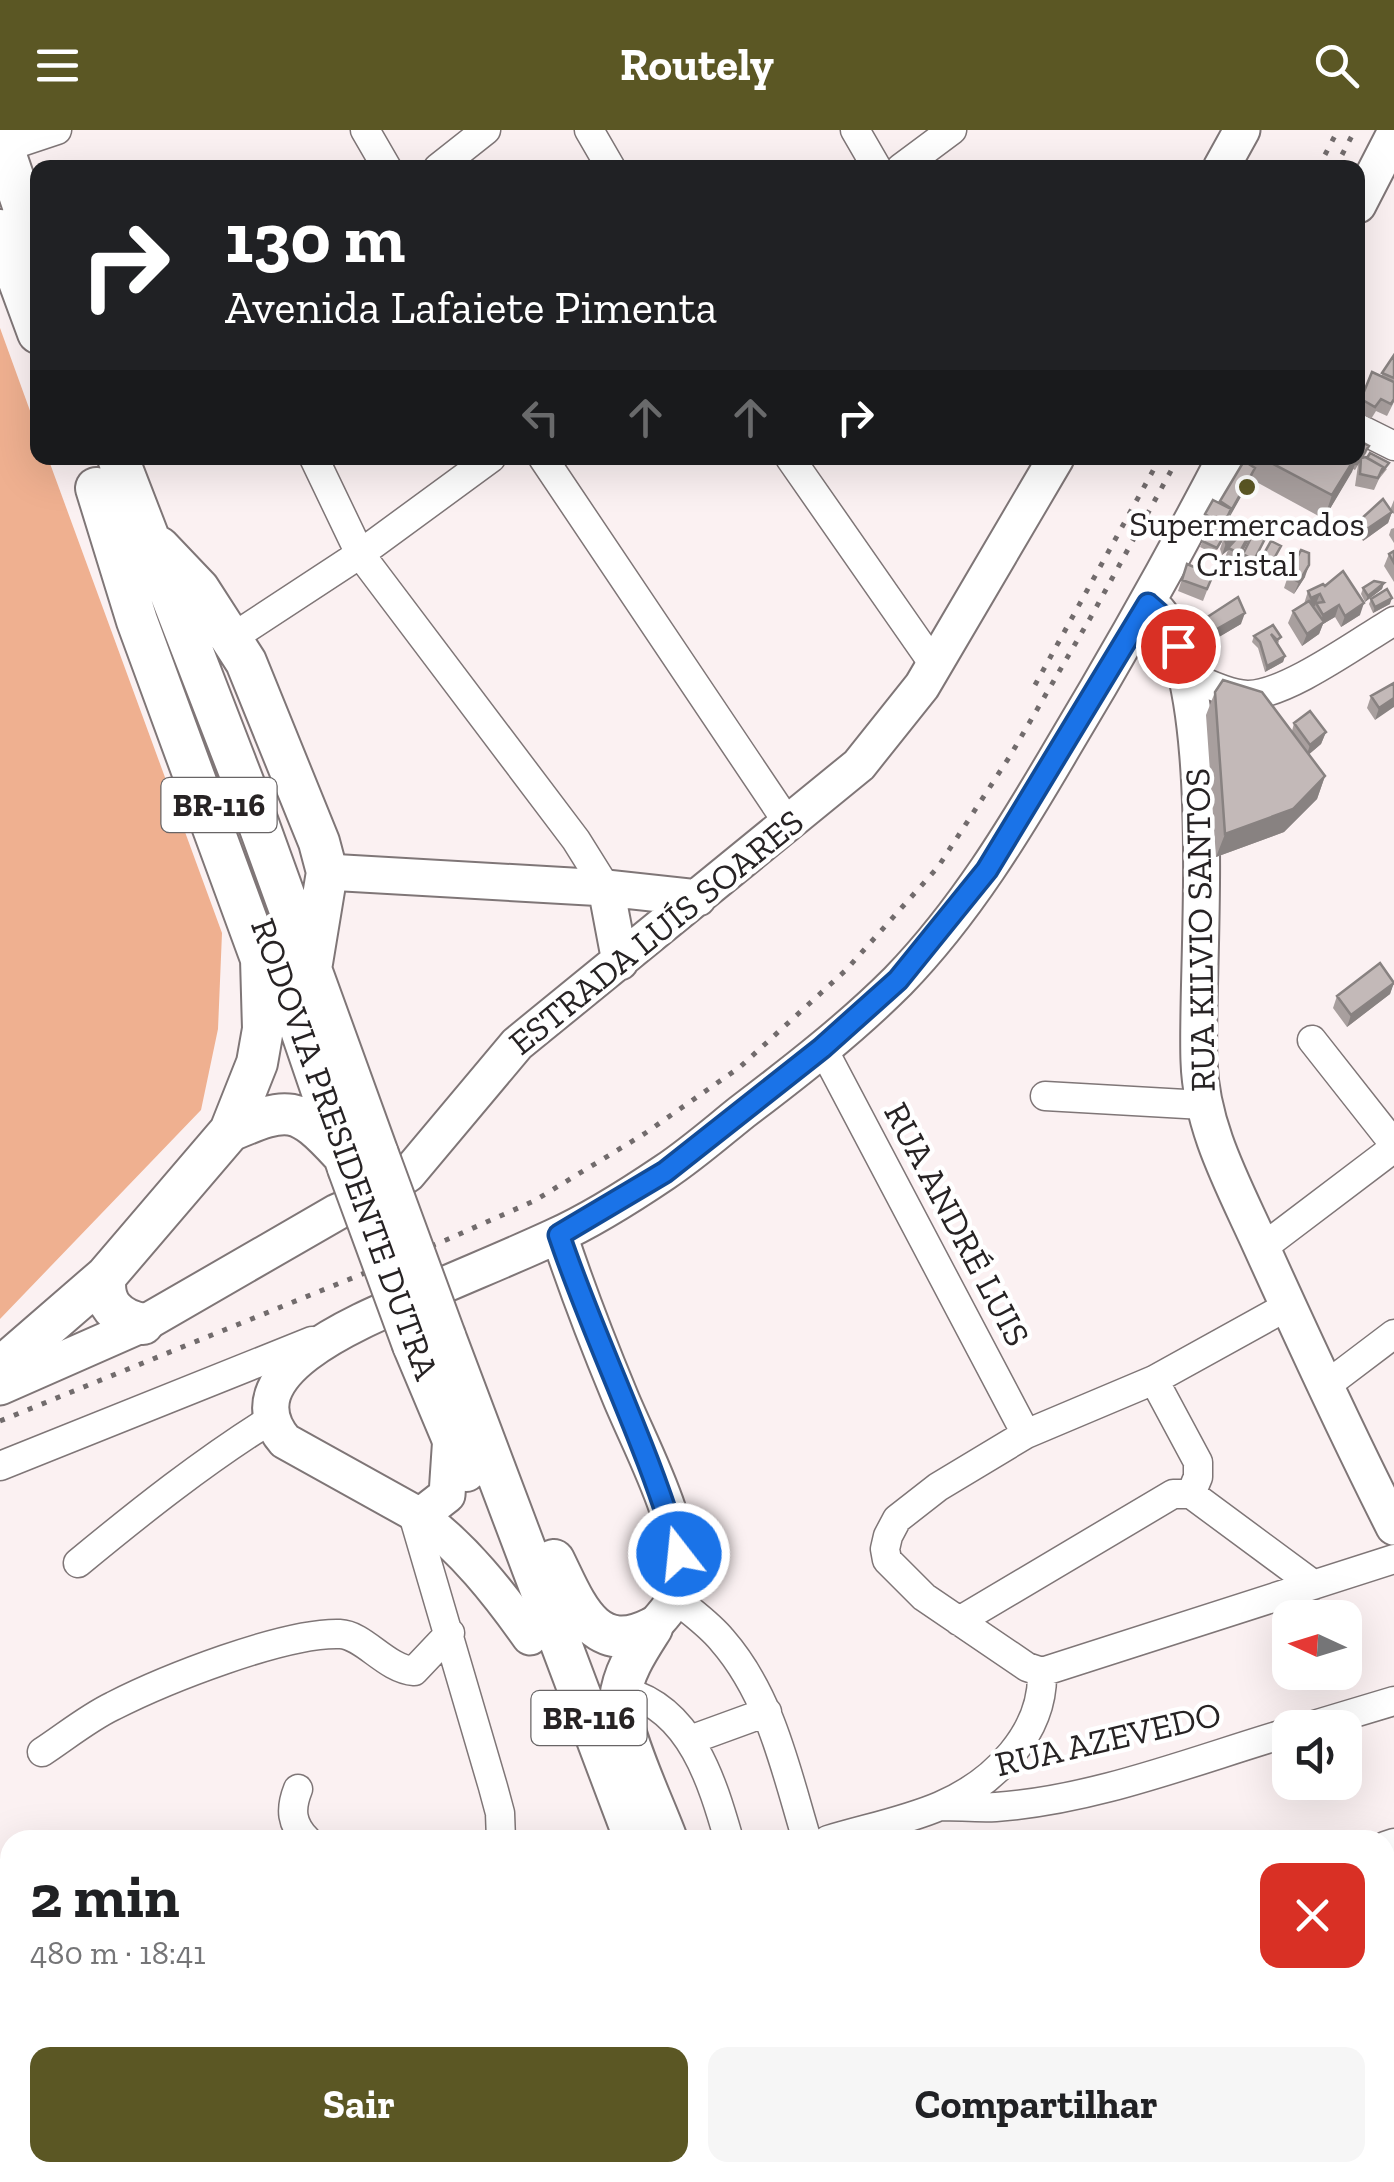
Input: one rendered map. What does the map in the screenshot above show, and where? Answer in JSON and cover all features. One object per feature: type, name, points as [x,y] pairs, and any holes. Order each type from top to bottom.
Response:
[{"type":"highway","points":[[1,143],[30,227]]},
{"type":"highway","points":[[0,230],[30,312]]},
{"type":"highway","points":[[0,1368],[106,1276],[230,1130],[258,1063],[264,1002],[261,959],[137,621],[100,468]]},
{"type":"highway","name":"RODOVIA PRESIDENTE DUTRA","points":[[100,468],[147,534],[312,966],[357,1160]]},
{"type":"highway","name":"RODOVIA PRESIDENTE DUTRA","points":[[100,468],[132,574],[278,962],[429,1341],[488,1451],[631,1830]]},
{"type":"highway","points":[[147,534],[199,589],[232,638],[267,706],[319,842],[327,872],[312,966]]},
{"type":"highway","points":[[230,1130],[265,1116],[297,1114],[357,1160]]},
{"type":"highway","points":[[106,1276],[106,1299],[114,1310],[122,1318],[142,1324]]},
{"type":"highway","name":"RODOVIA PRESIDENTE DUTRA","points":[[429,1341],[451,1431],[602,1830]]},
{"type":"highway","points":[[488,1451],[516,1482],[590,1624],[606,1634],[627,1637],[664,1613]]},
{"type":"highway","points":[[663,1830],[620,1713],[628,1668],[664,1613]]},
{"type":"main road","points":[[1225,160],[1242,130]]},
{"type":"main road","points":[[1365,191],[1394,135]]},
{"type":"main road","name":"ESTRADA LUÍS SOARES","points":[[0,1387],[142,1324],[337,1212],[379,1194],[408,1174],[501,1060],[859,765],[896,722],[935,666],[1047,465]]},
{"type":"main road","points":[[530,1637],[467,1556],[416,1513],[294,1448],[279,1434],[273,1418],[276,1388],[310,1349],[346,1328],[559,1235],[665,1172],[822,1048],[898,980],[987,870],[1148,604],[1221,465]]},
{"type":"main road","name":"RUA KILVIO SANTOS","points":[[1148,604],[1165,619],[1187,675],[1195,726],[1200,837],[1198,1062],[1203,1106],[1230,1182],[1286,1307],[1324,1387],[1384,1487],[1394,1527]]},
{"type":"main road","points":[[327,872],[606,888],[698,898]]},
{"type":"main road","points":[[606,888],[620,962]]},
{"type":"main road","points":[[559,1235],[582,1304],[667,1510],[679,1554],[679,1582],[664,1613]]},
{"type":"main road","points":[[416,1513],[446,1495],[451,1431]]},
{"type":"street","points":[[1,143],[57,130]]},
{"type":"street","points":[[365,130],[382,160]]},
{"type":"street","points":[[448,160],[486,130]]},
{"type":"street","points":[[589,130],[606,160]]},
{"type":"street","points":[[855,130],[872,160]]},
{"type":"street","points":[[912,160],[952,130]]},
{"type":"street","points":[[1365,432],[1394,446]]},
{"type":"street","points":[[317,465],[360,554],[576,840],[606,888]]},
{"type":"street","points":[[232,638],[360,554],[481,465]]},
{"type":"street","points":[[548,465],[788,823]]},
{"type":"street","points":[[795,465],[935,666]]},
{"type":"street","points":[[1187,675],[1244,695],[1266,693],[1300,678],[1394,621]]},
{"type":"street","points":[[1262,1248],[1394,1146],[1312,1040]]},
{"type":"street","name":"RUA ANDRÉ LUIS","points":[[822,1048],[1026,1434]]},
{"type":"street","points":[[1044,1096],[1203,1106]]},
{"type":"street","points":[[1286,1307],[1154,1380],[1026,1434],[938,1487],[897,1519],[888,1536],[887,1560],[924,1597],[1027,1667],[1042,1672],[1394,1559]]},
{"type":"street","points":[[0,1466],[346,1328]]},
{"type":"street","points":[[1324,1387],[1394,1334]]},
{"type":"street","points":[[1154,1380],[1198,1462],[1199,1472],[1191,1494]]},
{"type":"street","points":[[78,1563],[152,1502],[273,1418]]},
{"type":"street","points":[[960,1621],[1173,1494],[1191,1494],[1314,1585]]},
{"type":"street","points":[[416,1513],[496,1800],[499,1830]]},
{"type":"street","points":[[664,1613],[721,1638],[743,1667],[767,1712],[804,1830]]},
{"type":"street","points":[[590,1624],[625,1688],[681,1830]]},
{"type":"street","points":[[42,1752],[111,1706],[256,1651],[314,1636],[345,1634],[398,1667],[414,1672],[450,1634]]},
{"type":"street","points":[[862,1830],[942,1806],[1005,1762],[1037,1714],[1042,1672]]},
{"type":"street","points":[[625,1688],[671,1714],[690,1740],[725,1830]]},
{"type":"street","points":[[1362,1711],[1394,1701]]},
{"type":"street","points":[[690,1740],[767,1712]]},
{"type":"street","name":"RUA AZEVEDO","points":[[942,1806],[994,1807],[1048,1800],[1272,1737]]},
{"type":"street","points":[[298,1789],[292,1805],[294,1823],[299,1830]]},
{"type":"shaded area","points":[[0,328],[30,411],[30,465],[51,465],[222,933],[218,1029],[201,1110],[0,1319]]},
{"type":"building","points":[[1394,355],[1394,378],[1382,373]]},
{"type":"building","points":[[1372,372],[1394,382],[1394,399],[1391,404],[1381,399],[1375,407],[1365,401]]},
{"type":"building","points":[[1370,453],[1389,463],[1381,473],[1383,467],[1367,458]]},
{"type":"building","points":[[1365,457],[1383,467],[1378,478],[1360,474]]},
{"type":"building","points":[[1242,465],[1255,468],[1232,509],[1220,501]]},
{"type":"building","points":[[1275,465],[1351,465],[1332,495]]},
{"type":"building","points":[[1383,499],[1392,512],[1367,529],[1360,520]]},
{"type":"building","points":[[1213,500],[1231,509],[1223,526],[1205,514]]},
{"type":"building","points":[[1241,519],[1253,528],[1239,553],[1228,548],[1238,537],[1226,543],[1224,537]]},
{"type":"building","points":[[1256,528],[1268,533],[1254,560],[1243,554]]},
{"type":"building","points":[[1209,529],[1224,536],[1217,548],[1202,541]]},
{"type":"building","points":[[1271,541],[1281,546],[1266,573],[1256,568]]},
{"type":"building","points":[[1301,550],[1309,553],[1309,565],[1299,582],[1288,576]]},
{"type":"building","points":[[1187,564],[1213,575],[1207,589],[1182,580]]},
{"type":"building","points":[[1343,571],[1364,603],[1345,616],[1339,605],[1323,615],[1316,603],[1324,602],[1320,594],[1311,598],[1308,591],[1325,586]]},
{"type":"building","points":[[1374,581],[1384,583],[1368,596],[1363,588]]},
{"type":"building","points":[[1387,589],[1392,598],[1375,607],[1371,599]]},
{"type":"building","points":[[1238,597],[1245,613],[1194,642],[1189,629]]},
{"type":"building","points":[[1309,601],[1324,622],[1307,634],[1293,611]]},
{"type":"building","points":[[1273,625],[1281,637],[1277,640],[1271,634],[1285,656],[1267,666],[1260,642],[1254,636]]},
{"type":"building","points":[[1223,680],[1262,692],[1325,776],[1293,809],[1225,834],[1215,692]]},
{"type":"building","points":[[1394,683],[1394,698],[1379,708],[1371,696]]},
{"type":"building","points":[[1310,711],[1326,732],[1310,745],[1294,723]]},
{"type":"building","points":[[1380,963],[1394,983],[1351,1015],[1337,996]]},
{"type":"railway","points":[[1322,160],[1338,130]]},
{"type":"railway","points":[[1339,160],[1355,130]]},
{"type":"railway","points":[[1035,685],[1156,465]]},
{"type":"railway","points":[[0,1421],[534,1201],[644,1134],[740,1067],[846,970],[938,867],[1010,756],[1174,465]]},
{"type":"place","name":"Supermercados Cristal","points":[[1247,487]]},
{"type":"route","points":[[679,1554],[667,1510],[582,1304],[559,1235],[665,1172],[783,1081],[898,980],[987,870],[1148,604],[1165,619],[1178,646]]}]
